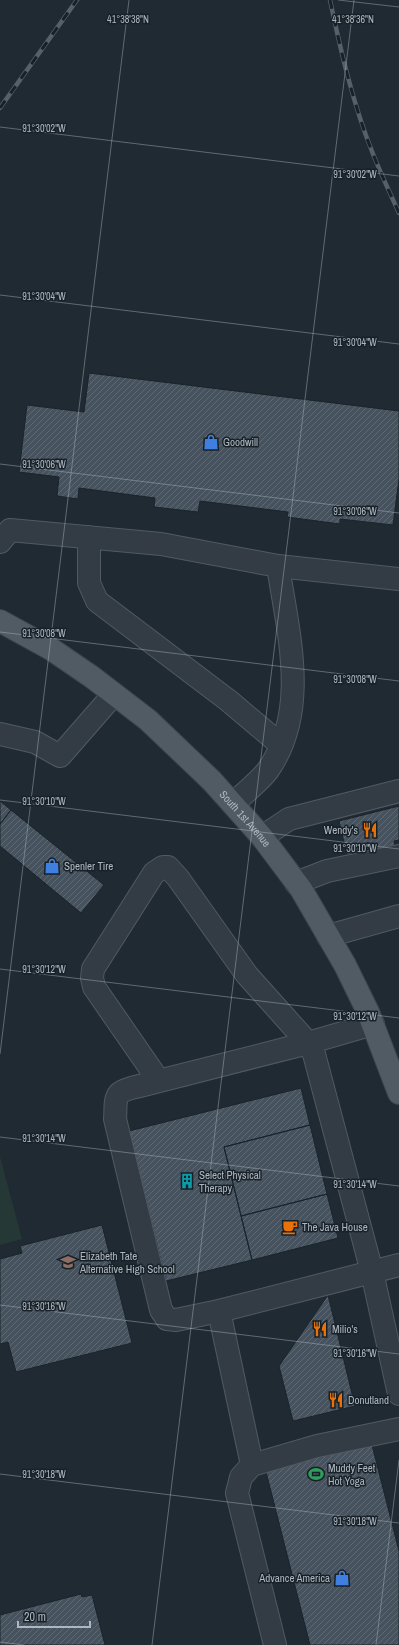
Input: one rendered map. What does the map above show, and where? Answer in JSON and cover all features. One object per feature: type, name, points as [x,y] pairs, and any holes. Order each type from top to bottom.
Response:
[{"type":"main road","name":"South 1st Avenue","points":[[0,621],[50,649],[114,694],[173,743],[233,804],[262,837],[296,883],[345,965],[373,1024],[399,1093]]},
{"type":"lane","points":[[0,542],[10,530],[89,537],[161,544],[278,566],[399,579]]},
{"type":"lane","points":[[89,537],[89,583],[97,601],[229,701],[281,745]]},
{"type":"lane","points":[[233,804],[267,771],[281,745],[291,716],[294,676],[278,566]]},
{"type":"lane","points":[[0,734],[36,742],[60,756],[114,694]]},
{"type":"lane","points":[[262,837],[289,819],[399,791]]},
{"type":"lane","points":[[296,883],[327,871],[399,856]]},
{"type":"lane","points":[[159,1081],[94,987],[92,978],[93,969],[154,873],[163,867],[168,867],[178,878],[247,975],[308,1043],[314,1054],[372,1272],[399,1394]]},
{"type":"lane","points":[[328,936],[399,916]]},
{"type":"lane","points":[[373,1024],[308,1043],[159,1081],[120,1094],[116,1103],[115,1119],[161,1310],[167,1319],[176,1320],[219,1311],[399,1265]]},
{"type":"lane","points":[[219,1311],[252,1465]]},
{"type":"lane","points":[[275,1645],[237,1493],[240,1477],[252,1465],[317,1446],[399,1429]]},
{"type":"green space","points":[[0,1157],[22,1239],[0,1245]]},
{"type":"building","name":"Goodwill","points":[[89,373],[399,411],[399,479],[393,525],[340,519],[340,524],[287,517],[288,512],[200,501],[198,512],[154,507],[155,498],[79,488],[78,499],[57,496],[59,477],[19,472],[27,405],[84,412]]},
{"type":"building","points":[[0,801],[11,810],[0,824]]},
{"type":"building","name":"Wendy's","points":[[399,806],[399,840],[394,841],[395,848],[377,853],[376,847],[347,855],[339,821]]},
{"type":"building","name":"Spenler Tire","points":[[11,810],[104,885],[81,913],[0,846],[0,824]]},
{"type":"building","name":"Select Physical Therapy","points":[[301,1088],[310,1125],[224,1147],[252,1260],[166,1281],[129,1131]]},
{"type":"building","points":[[310,1125],[327,1194],[241,1216],[224,1147]]},
{"type":"building","name":"The Java House","points":[[327,1194],[338,1238],[252,1260],[241,1216]]},
{"type":"building","points":[[102,1225],[132,1343],[16,1372],[8,1342],[0,1344],[0,1259],[22,1253],[20,1246]]},
{"type":"building","points":[[328,1295],[355,1406],[293,1421],[279,1366]]},
{"type":"building","points":[[371,1441],[399,1551],[399,1645],[310,1645],[265,1468]]},
{"type":"building","points":[[81,1594],[82,1597],[92,1595],[105,1645],[0,1645],[0,1615]]},
{"type":"railway","points":[[0,108],[77,0]]},
{"type":"railway","points":[[330,0],[343,58],[359,116],[376,161],[399,213]]},
{"type":"place","name":"Goodwill","points":[[211,442]]},
{"type":"place","name":"Wendy's","points":[[370,830]]},
{"type":"place","name":"Spenler Tire","points":[[52,866]]},
{"type":"place","name":"Select Physical Therapy","points":[[187,1181]]},
{"type":"place","name":"The Java House","points":[[290,1227]]},
{"type":"place","name":"Elizabeth Tate Alternative High School","points":[[68,1262]]},
{"type":"place","name":"Milio's","points":[[320,1329]]},
{"type":"place","name":"Donutland","points":[[336,1400]]},
{"type":"place","name":"Muddy Feet Hot Yoga","points":[[316,1474]]},
{"type":"place","name":"Advance America","points":[[342,1578]]}]
